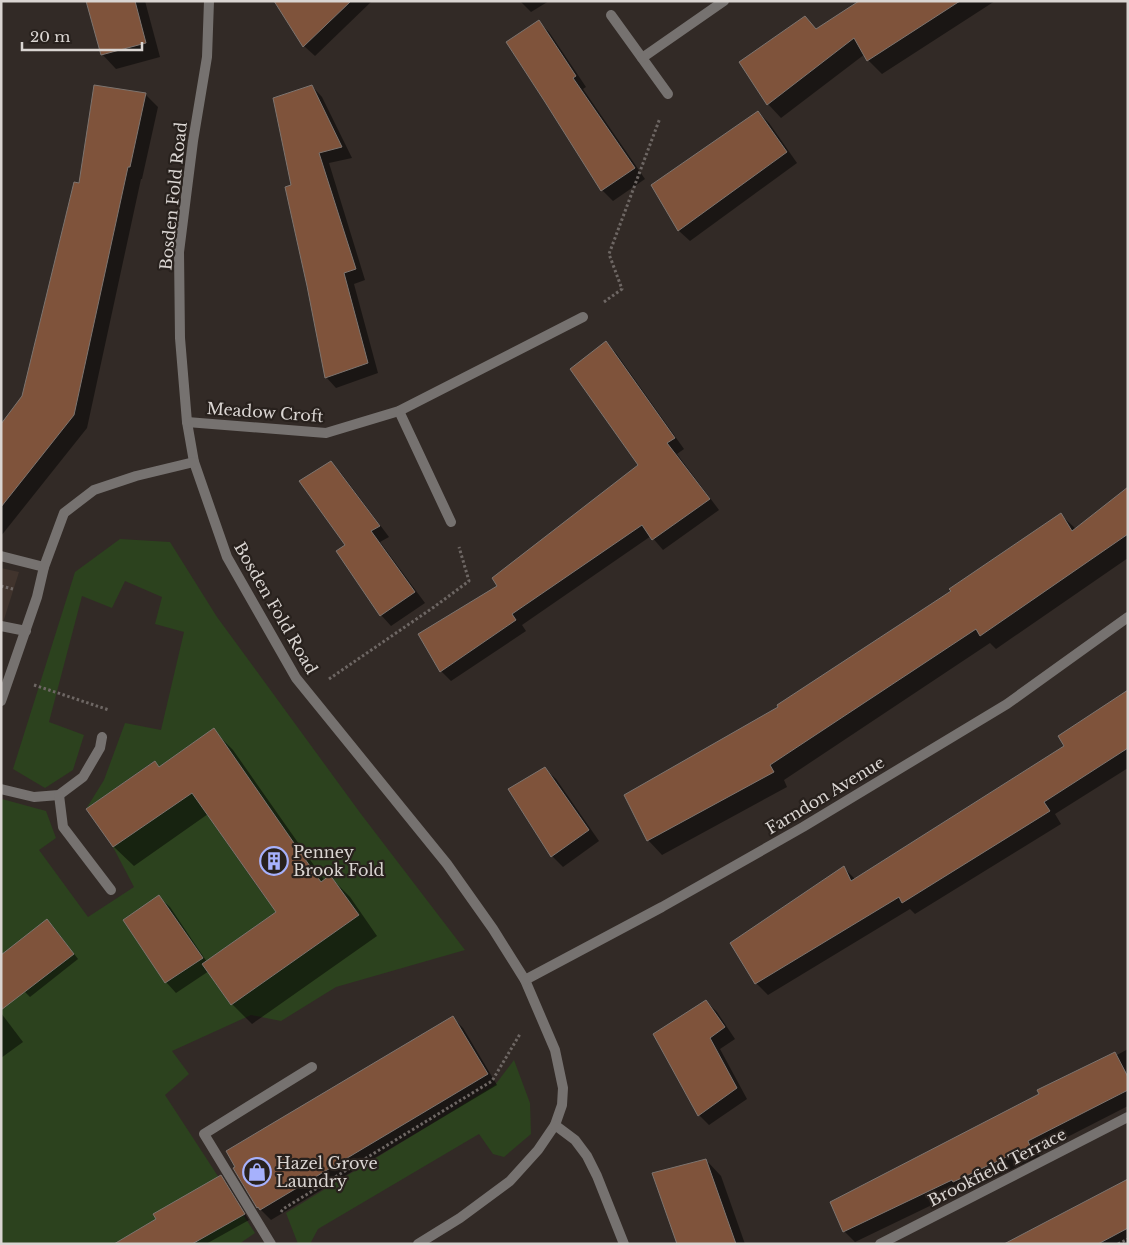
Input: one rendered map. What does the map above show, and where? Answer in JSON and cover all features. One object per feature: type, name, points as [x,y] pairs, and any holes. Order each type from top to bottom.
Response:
[{"type":"street","name":"Bosden Fold Road","points":[[209,1],[207,57],[193,141],[180,252],[180,338],[187,422],[194,462],[227,557],[296,678],[448,864],[494,929],[525,980],[555,1050],[562,1088],[562,1105],[555,1126],[538,1150],[510,1182],[460,1218],[418,1244]]},
{"type":"street","points":[[642,58],[724,1]]},
{"type":"street","points":[[611,16],[668,94]]},
{"type":"street","name":"Meadow Croft","points":[[187,422],[326,433],[399,411],[583,317]]},
{"type":"street","points":[[399,411],[451,522]]},
{"type":"street","points":[[1,702],[37,597],[44,567],[64,513],[94,490],[136,476],[194,462]]},
{"type":"street","points":[[1,556],[44,567]]},
{"type":"street","name":"Farndon Avenue","points":[[525,980],[671,902],[802,827],[1007,704],[1128,617]]},
{"type":"street","points":[[1,626],[26,631]]},
{"type":"street","points":[[1,789],[34,797],[59,795],[83,777],[100,748],[102,737]]},
{"type":"street","points":[[59,795],[64,827],[111,890]]},
{"type":"street","points":[[271,1244],[204,1134],[312,1067]]},
{"type":"street","name":"Brookfield Terrace","points":[[880,1244],[1128,1116]]},
{"type":"street","points":[[555,1126],[575,1140],[587,1156],[624,1244]]},
{"type":"path","points":[[583,317],[622,289],[609,254],[668,94]]},
{"type":"path","points":[[308,693],[434,608],[469,581],[451,522]]},
{"type":"path","points":[[10,677],[109,710]]},
{"type":"path","points":[[278,1216],[283,1209],[492,1081],[536,1006]]},
{"type":"path","points":[[1118,1244],[1128,1239]]},
{"type":"shaded area","points":[[1,568],[19,572],[1,629]]},
{"type":"green space","points":[[120,539],[170,542],[217,617],[361,814],[465,950],[336,987],[281,1021],[251,1015],[172,1051],[189,1074],[165,1095],[255,1233],[239,1244],[1,1244],[2,799],[46,811],[56,838],[39,850],[88,917],[134,887],[113,847],[192,793],[264,896],[297,897],[202,964],[231,1005],[359,915],[330,876],[321,882],[214,729],[168,781],[154,761],[86,809],[104,780],[125,723],[161,730],[184,632],[155,624],[162,597],[125,581],[112,608],[82,596],[49,722],[84,735],[73,770],[45,788],[13,769],[75,572]]},
{"type":"green space","points":[[514,1060],[530,1103],[531,1134],[504,1157],[493,1154],[479,1134],[318,1229],[310,1244],[298,1244],[286,1213],[495,1085]]},
{"type":"building","points":[[86,1],[135,1],[146,43],[101,55]]},
{"type":"building","points":[[274,1],[351,1],[303,47]]},
{"type":"building","points":[[859,1],[960,1],[867,61],[854,38],[767,105],[739,62],[805,16],[816,29]]},
{"type":"building","points":[[539,20],[576,76],[573,78],[635,168],[601,191],[506,42]]},
{"type":"building","points":[[94,85],[146,93],[130,167],[128,167],[74,415],[1,507],[1,424],[22,396],[74,182],[79,183]]},
{"type":"building","points":[[312,85],[342,147],[319,153],[356,269],[344,273],[368,363],[325,378],[285,187],[291,185],[273,98]]},
{"type":"building","points":[[758,111],[787,152],[678,231],[651,185]]},
{"type":"building","points":[[606,341],[675,438],[667,443],[710,499],[652,540],[642,525],[512,614],[516,620],[440,672],[418,634],[497,586],[492,578],[638,465],[570,369]]},
{"type":"building","points":[[331,461],[380,526],[371,531],[415,592],[380,616],[336,551],[345,545],[299,481]]},
{"type":"building","points":[[1128,487],[1128,534],[980,636],[976,629],[770,765],[774,772],[647,841],[624,795],[778,707],[777,705],[951,591],[949,589],[1061,513],[1072,531]]},
{"type":"building","points":[[1128,690],[1128,748],[1044,802],[1050,811],[902,903],[899,897],[755,984],[730,943],[844,866],[851,881],[1064,746],[1058,736]]},
{"type":"building","name":"Penney Brook Fold","points":[[214,728],[321,882],[330,875],[359,915],[231,1005],[202,964],[276,912],[192,793],[113,847],[86,809],[155,761],[159,767]]},
{"type":"building","points":[[545,767],[589,830],[551,857],[508,789]]},
{"type":"building","points":[[159,895],[203,958],[165,983],[123,920]]},
{"type":"building","points":[[47,919],[74,954],[1,1010],[1,955]]},
{"type":"building","points":[[706,1000],[725,1027],[710,1038],[737,1088],[698,1116],[653,1034]]},
{"type":"building","points":[[453,1016],[488,1074],[260,1210],[257,1208],[233,1168],[235,1167],[226,1151]]},
{"type":"building","points":[[1115,1052],[1128,1077],[1128,1090],[1028,1141],[1030,1146],[953,1182],[952,1180],[843,1232],[830,1202],[1039,1094],[1037,1090]]},
{"type":"building","points":[[706,1159],[736,1244],[677,1244],[652,1173]]},
{"type":"building","points":[[221,1175],[245,1214],[192,1244],[114,1244],[156,1219],[153,1214]]},
{"type":"building","points":[[1128,1179],[1128,1228],[1098,1244],[1004,1244]]},
{"type":"place","name":"Penney Brook Fold","points":[[274,861]]},
{"type":"place","name":"Hazel Grove Laundry","points":[[257,1172]]}]
